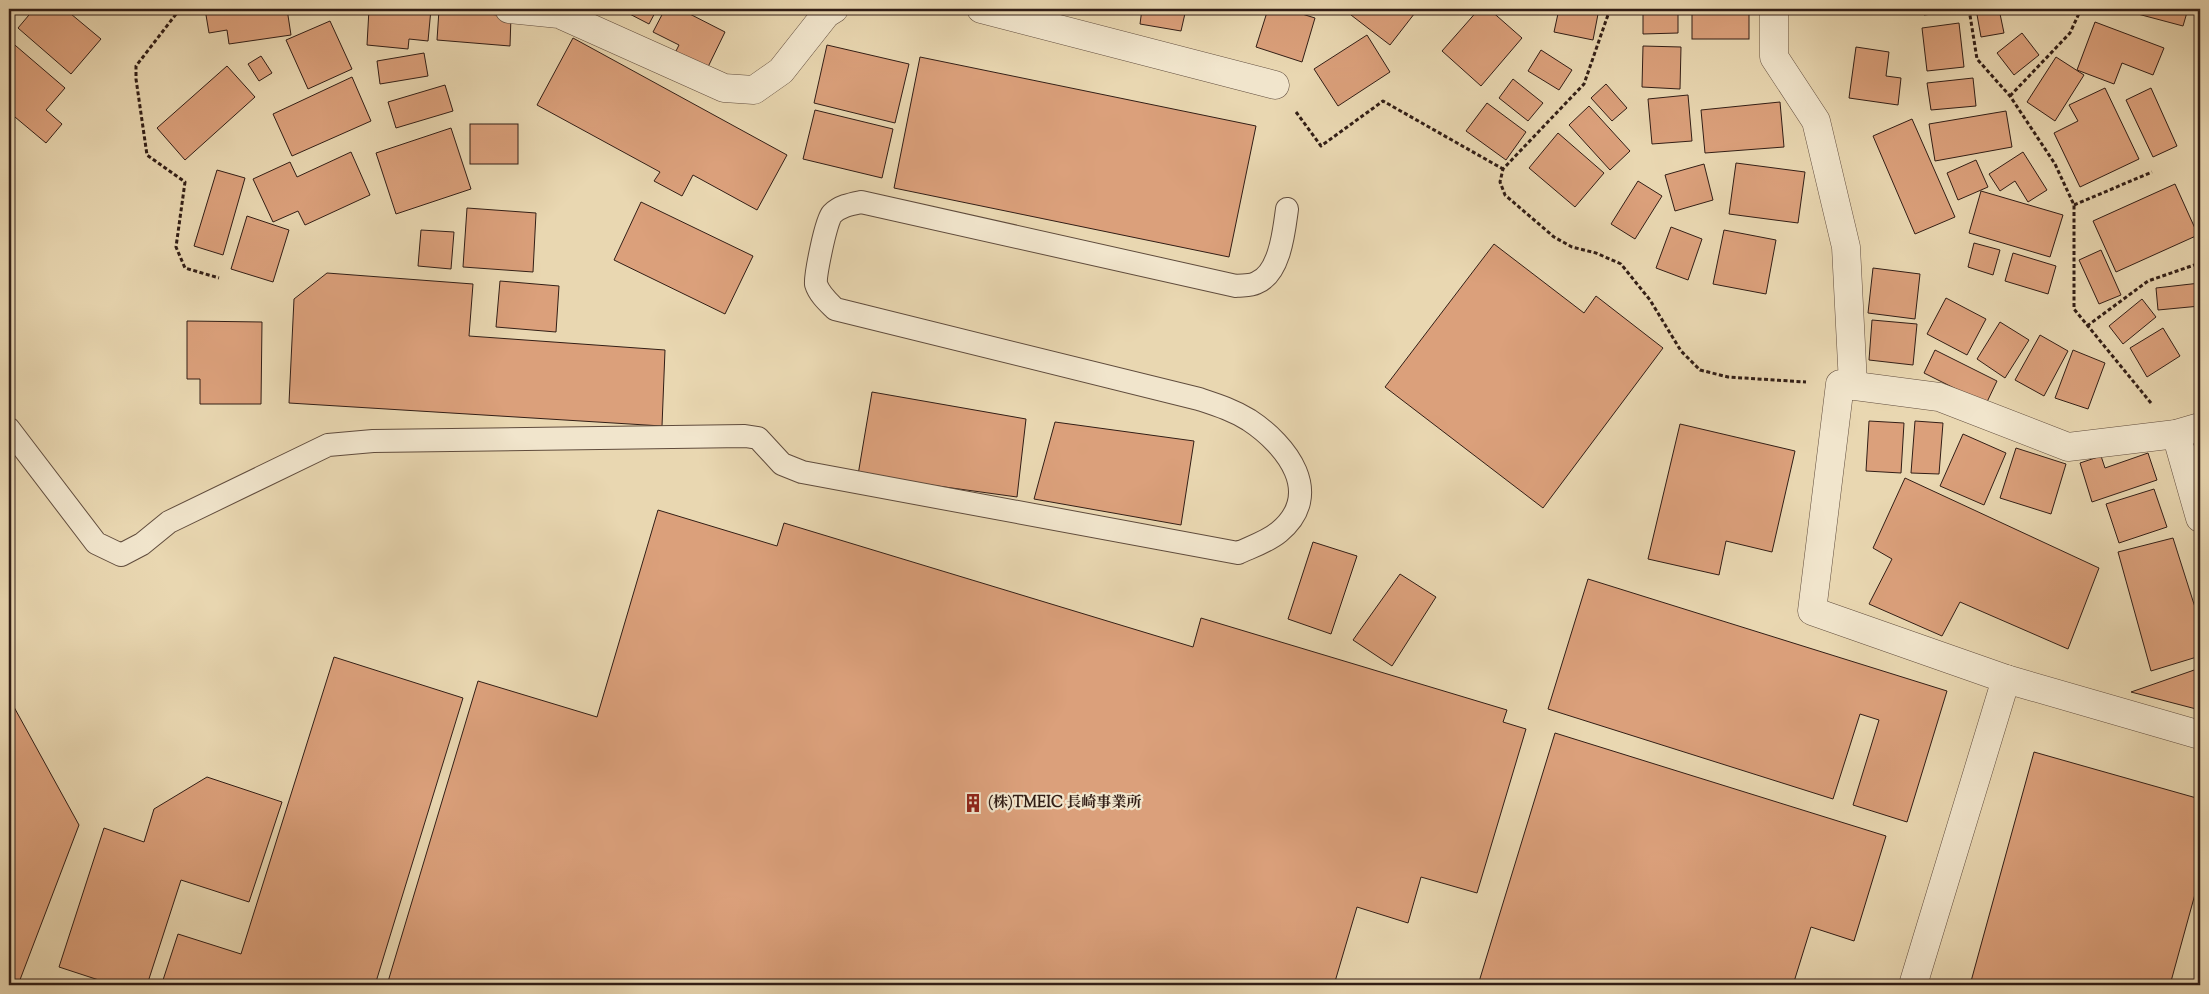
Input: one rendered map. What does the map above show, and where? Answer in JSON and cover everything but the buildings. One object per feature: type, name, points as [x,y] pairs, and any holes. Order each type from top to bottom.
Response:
[{"type":"street","points":[[509,9],[559,14],[724,88],[754,90],[781,70],[826,14],[834,9]]},
{"type":"street","points":[[981,9],[1276,85]]},
{"type":"street","points":[[1774,9],[1774,57],[1816,121],[1846,247],[1846,384],[1812,612],[2006,679],[2200,735]]},
{"type":"street","points":[[1846,384],[1939,397],[2068,447],[2188,430],[2200,518]]},
{"type":"street","points":[[1912,985],[2006,679]]},
{"type":"lane","points":[[9,429],[96,544],[120,555],[142,544],[169,522],[328,445],[373,441],[745,436],[758,438],[782,464],[802,472],[1238,553],[1261,544],[1279,533],[1288,522],[1301,495],[1300,483],[1292,463],[1273,439],[1249,420],[1225,407],[1199,400],[834,309],[820,292],[816,283],[825,229],[830,215],[847,205],[861,202],[1236,286],[1255,284],[1264,278],[1281,250],[1287,209]]},
{"type":"path","points":[[180,9],[136,66],[136,79],[147,155],[186,182],[176,247],[185,268],[219,278]]},
{"type":"path","points":[[1610,9],[1584,84],[1503,169],[1500,182],[1505,195],[1554,237],[1572,247],[1596,253],[1621,264],[1650,300],[1681,350],[1700,370],[1728,377],[1846,384]]},
{"type":"path","points":[[1970,9],[1977,59],[2010,96],[2055,164],[2074,205],[2074,309],[2126,372]]},
{"type":"path","points":[[2010,96],[2070,33],[2081,9]]},
{"type":"path","points":[[1276,85],[1321,146],[1383,101],[1503,169]]},
{"type":"path","points":[[2074,205],[2152,172]]},
{"type":"path","points":[[2087,326],[2148,281],[2200,263]]},
{"type":"place","name":"(株)TMEIC 長崎事業所","points":[[973,803]]}]
